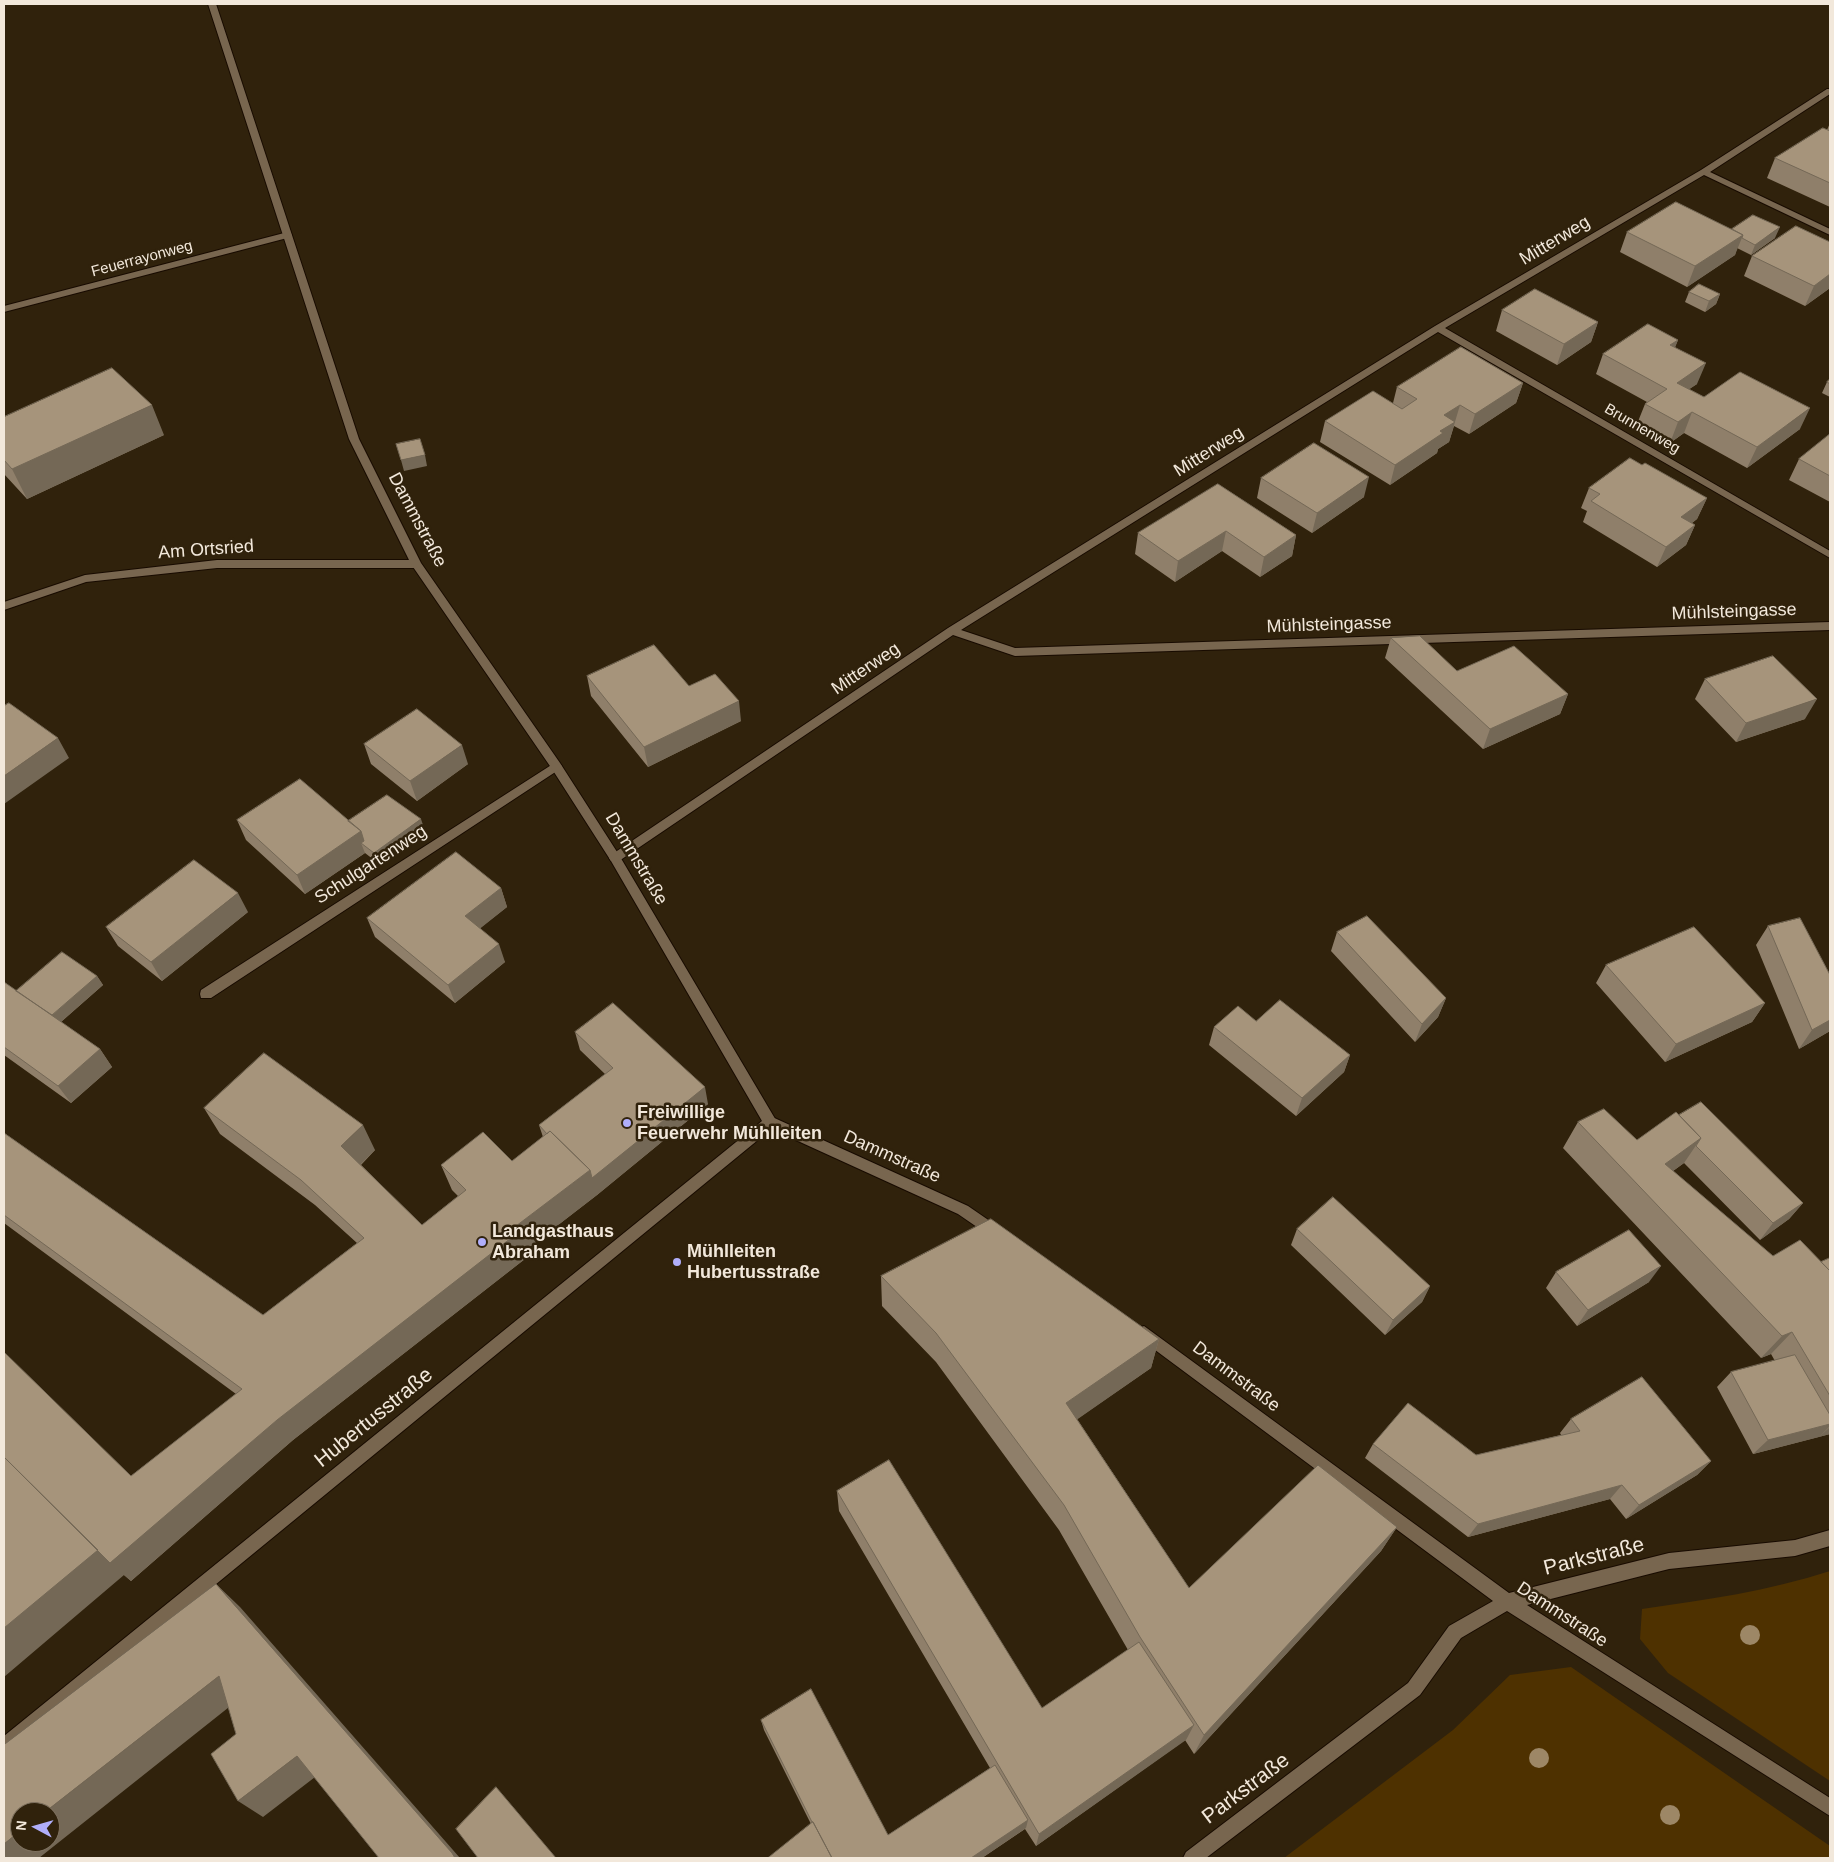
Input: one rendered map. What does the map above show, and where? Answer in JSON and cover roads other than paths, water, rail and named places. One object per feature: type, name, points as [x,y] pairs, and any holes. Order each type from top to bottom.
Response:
[{"type":"street","name":"Dammstraße","points":[[212,4],[257,148],[288,235],[354,439],[416,564],[556,766],[615,858],[770,1122],[963,1210],[1004,1238]]},
{"type":"street","name":"Mitterweg","points":[[615,858],[952,631],[1438,328],[1704,172],[1830,91]]},
{"type":"street","points":[[1704,172],[1830,232]]},
{"type":"street","name":"Feuerrayonweg","points":[[4,310],[288,235]]},
{"type":"street","name":"Brunnenweg","points":[[1438,328],[1830,555]]},
{"type":"street","name":"Am Ortsried","points":[[4,606],[85,579],[217,564],[416,564]]},
{"type":"street","name":"Mühlsteingasse","points":[[952,631],[1015,652],[1830,626]]},
{"type":"street","name":"Schulgartenweg","points":[[206,994],[556,766]]},
{"type":"street","name":"Hubertusstraße","points":[[4,1747],[770,1122]]},
{"type":"street","name":"Dammstraße","points":[[1134,1327],[1507,1602],[1830,1808]]},
{"type":"street","name":"Parkstraße","points":[[1192,1858],[1414,1689],[1455,1632],[1507,1602],[1669,1561],[1795,1548],[1830,1538]]},
{"type":"place","name":"Freiwillige Feuerwehr Mühlleiten","points":[[627,1123]]},
{"type":"place","name":"Landgasthaus Abraham","points":[[482,1242]]},
{"type":"place","name":"Mühlleiten Hubertusstraße","points":[[677,1262]]}]
